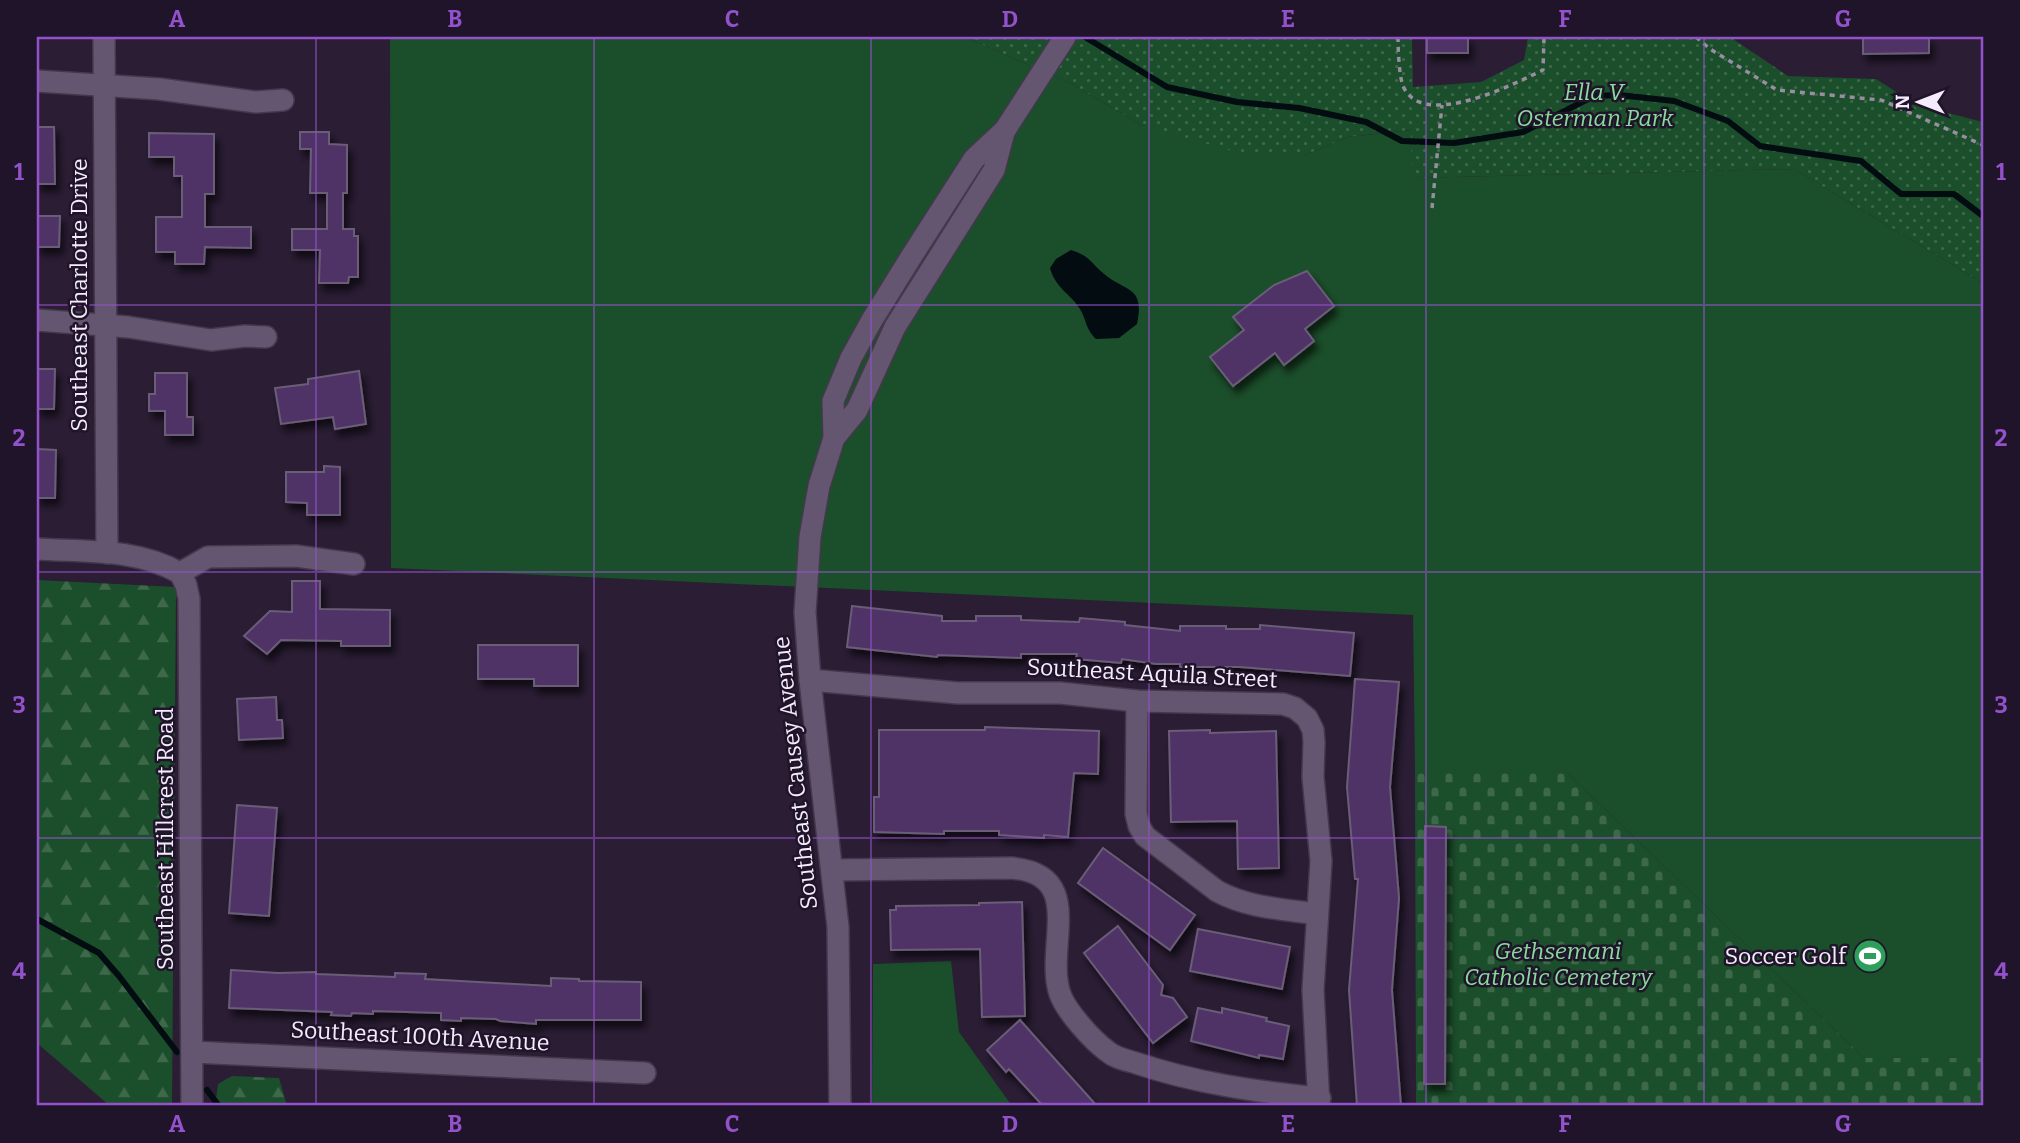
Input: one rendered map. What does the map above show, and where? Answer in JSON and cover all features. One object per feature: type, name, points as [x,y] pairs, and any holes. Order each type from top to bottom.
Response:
[{"type":"street","name":"Southeast Charlotte Drive","points":[[104,37],[107,553]]},
{"type":"street","name":"Southeast Causey Avenue","points":[[840,1106],[839,941],[805,612],[810,537],[819,486],[834,438],[833,401],[851,358],[872,320],[974,159],[1005,130],[1065,37]]},
{"type":"street","points":[[37,81],[159,89],[256,102],[283,100]]},
{"type":"street","points":[[37,320],[105,325],[211,340],[245,336],[266,337]]},
{"type":"street","points":[[37,550],[139,557],[164,564],[180,573],[208,557],[296,556],[354,564]]},
{"type":"street","name":"Southeast Hillcrest Road","points":[[180,573],[189,599],[192,1106]]},
{"type":"street","name":"Southeast Aquila Street","points":[[810,680],[958,693],[1060,692],[1137,701],[1283,704],[1295,708],[1307,718],[1313,730],[1314,741],[1313,777],[1321,861],[1313,990],[1319,1102]]},
{"type":"street","points":[[1137,701],[1136,814],[1145,836],[1230,898],[1243,903],[1317,914]]},
{"type":"street","points":[[832,870],[1028,869],[1048,881],[1057,903],[1057,980],[1060,994],[1074,1017],[1107,1052],[1171,1075],[1319,1102]]},
{"type":"street","name":"Southeast 100th Avenue","points":[[192,1052],[645,1073]]},
{"type":"path","points":[[1398,37],[1403,86],[1415,100],[1442,105],[1473,100],[1543,70],[1544,37]]},
{"type":"path","points":[[1696,37],[1710,49],[1777,90],[1881,100],[1983,145]]},
{"type":"path","points":[[1432,208],[1442,105]]},
{"type":"green space","points":[[390,37],[965,37],[1074,85],[1141,125],[1305,155],[1348,137],[1412,130],[1412,178],[1794,169],[1983,283],[1983,1058],[1864,1058],[1565,771],[1415,771],[1413,615],[391,568]]},
{"type":"green space","name":"Ella V. Osterman Park","points":[[965,37],[1412,37],[1413,87],[1481,82],[1524,60],[1528,37],[1730,37],[1788,76],[1876,79],[1917,105],[1983,122],[1983,283],[1794,169],[1412,178],[1411,130],[1348,137],[1305,155],[1239,153],[1141,125],[1074,85]]},
{"type":"green space","points":[[37,580],[176,587],[172,1106],[110,1106],[37,1043]]},
{"type":"green space","name":"Gethsemani Catholic Cemetery","points":[[1415,771],[1565,771],[1864,1058],[1983,1058],[1983,1106],[1416,1106]]},
{"type":"green space","points":[[951,961],[959,1032],[1012,1106],[872,1106],[873,964]]},
{"type":"green space","points":[[232,1076],[279,1078],[287,1106],[215,1106],[218,1084]]},
{"type":"shaded area","points":[[1071,250],[1086,257],[1103,273],[1136,296],[1139,311],[1137,324],[1119,338],[1096,339],[1080,309],[1059,286],[1053,275],[1050,268],[1056,259]]},
{"type":"building","points":[[1427,37],[1468,37],[1468,53],[1427,53]]},
{"type":"building","points":[[1863,37],[1929,37],[1929,53],[1863,54]]},
{"type":"building","points":[[37,127],[54,127],[55,184],[37,184]]},
{"type":"building","points":[[300,132],[329,132],[329,144],[347,145],[347,193],[343,193],[343,229],[354,229],[354,236],[358,236],[358,277],[349,277],[348,283],[319,283],[320,250],[292,250],[292,229],[327,229],[327,193],[310,193],[311,149],[300,149]]},
{"type":"building","points":[[149,133],[214,134],[214,194],[205,194],[205,227],[251,227],[251,248],[205,247],[204,264],[175,264],[175,252],[156,252],[156,217],[182,217],[182,176],[174,176],[174,157],[149,157]]},
{"type":"building","points":[[37,216],[60,216],[59,247],[37,247]]},
{"type":"building","points":[[1307,271],[1334,306],[1305,329],[1314,341],[1284,365],[1275,353],[1233,386],[1210,357],[1244,330],[1233,317],[1274,285]]},
{"type":"building","points":[[37,369],[55,369],[54,409],[37,409]]},
{"type":"building","points":[[359,371],[366,424],[335,429],[333,417],[281,424],[275,388],[308,384],[308,379]]},
{"type":"building","points":[[155,373],[187,373],[187,417],[193,417],[193,435],[165,435],[165,411],[149,411],[149,394],[155,394]]},
{"type":"building","points":[[37,449],[56,450],[55,498],[37,498]]},
{"type":"building","points":[[324,466],[340,467],[340,515],[307,515],[307,503],[286,502],[286,472],[324,472]]},
{"type":"building","points":[[292,581],[320,581],[320,609],[390,610],[390,646],[341,646],[341,641],[281,640],[267,654],[244,636],[270,611],[292,612]]},
{"type":"building","points":[[852,606],[942,616],[942,621],[976,621],[976,616],[1021,616],[1021,620],[1079,622],[1080,618],[1180,631],[1180,626],[1260,629],[1260,625],[1354,633],[1350,676],[1240,667],[1180,667],[1180,664],[1122,659],[1121,663],[1076,659],[1077,654],[1021,654],[1021,658],[937,657],[847,647]]},
{"type":"building","points":[[478,645],[578,645],[578,686],[534,686],[534,679],[478,679]]},
{"type":"building","points":[[1355,679],[1399,682],[1390,787],[1399,898],[1392,990],[1401,1106],[1357,1106],[1349,990],[1358,879],[1355,879],[1347,787]]},
{"type":"building","points":[[276,697],[277,720],[282,720],[283,738],[239,740],[237,699]]},
{"type":"building","points":[[985,727],[1099,731],[1098,774],[1074,773],[1068,837],[999,835],[999,831],[944,831],[944,834],[874,832],[874,797],[879,797],[879,730],[985,730]]},
{"type":"building","points":[[1210,730],[1210,733],[1276,731],[1279,868],[1238,869],[1237,821],[1171,822],[1169,731]]},
{"type":"building","points":[[237,805],[277,808],[269,916],[229,913]]},
{"type":"building","points":[[1425,826],[1446,827],[1445,1084],[1424,1084]]},
{"type":"building","points":[[1103,848],[1195,915],[1170,950],[1078,883]]},
{"type":"building","points":[[1022,902],[1025,1016],[982,1017],[980,949],[891,950],[890,910],[896,910],[896,906]]},
{"type":"building","points":[[1118,926],[1163,985],[1161,995],[1173,998],[1187,1017],[1153,1043],[1084,953]]},
{"type":"building","points":[[1198,929],[1290,947],[1282,989],[1190,971]]},
{"type":"building","points":[[231,970],[395,977],[395,973],[426,974],[425,979],[551,986],[551,978],[641,982],[641,1020],[536,1020],[536,1024],[496,1019],[441,1020],[441,1013],[373,1011],[373,1014],[352,1013],[351,1016],[331,1015],[332,1012],[229,1008]]},
{"type":"building","points":[[1198,1008],[1222,1013],[1222,1008],[1289,1026],[1283,1059],[1259,1055],[1259,1058],[1191,1041]]},
{"type":"building","points":[[1020,1020],[1097,1106],[1043,1106],[1009,1069],[1006,1072],[987,1050]]},
{"type":"waterway","points":[[1085,37],[1167,87],[1237,102],[1299,108],[1366,122],[1402,141],[1454,143],[1523,132],[1594,96],[1619,95],[1674,101],[1728,121],[1760,146],[1861,161],[1901,194],[1954,194],[1983,216]]},
{"type":"waterway","points":[[37,919],[99,953],[177,1052]]},
{"type":"waterway","points":[[207,1090],[219,1106]]},
{"type":"place","name":"Soccer Golf","points":[[1870,956]]}]
